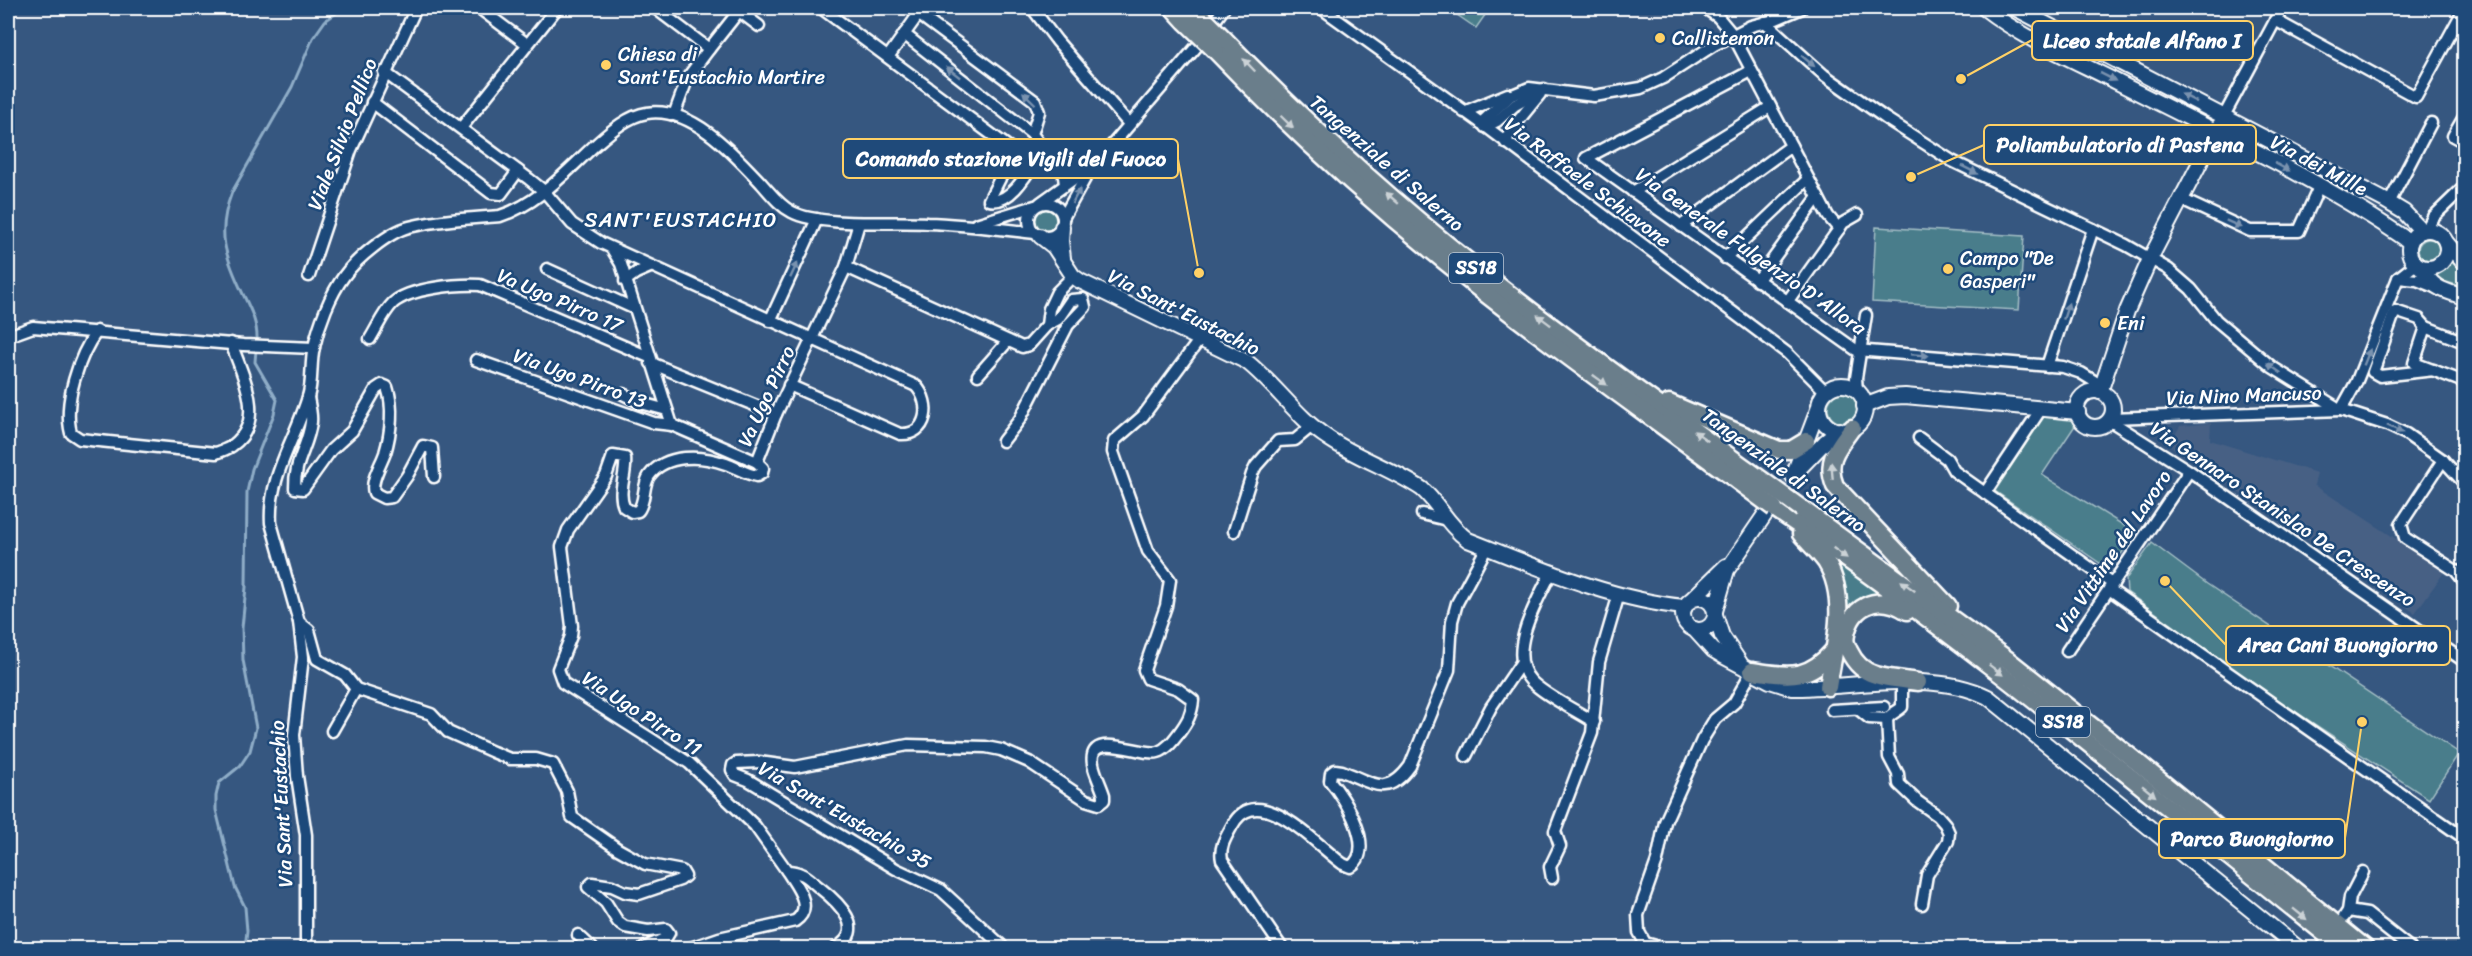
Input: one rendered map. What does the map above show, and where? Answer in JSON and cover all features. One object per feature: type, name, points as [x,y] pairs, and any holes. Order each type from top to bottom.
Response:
[{"type":"highway","name":"Tangenziale di Salerno","points":[[1173,8],[1189,14],[1299,134],[1369,198],[1529,327],[1744,476],[1802,509],[1963,626],[2120,748],[2365,948]]},
{"type":"highway","name":"Tangenziale di Salerno","points":[[1220,46],[1418,220],[1744,476],[1770,511],[1824,542],[1963,645],[2081,736],[2343,948]]},
{"type":"highway","points":[[1607,367],[1678,408],[1762,445],[1785,451],[1806,441]]},
{"type":"highway","points":[[1846,429],[1834,450],[1831,463],[1835,486],[1945,603],[1963,626]]},
{"type":"highway","points":[[1770,511],[1803,535],[1825,561],[1831,572],[1838,616],[1837,638],[1840,645],[1859,667],[1869,673],[1910,683]]},
{"type":"highway","points":[[1832,687],[1840,645],[1847,627],[1858,610],[1875,603],[1896,604],[1963,645]]},
{"type":"highway","points":[[1747,668],[1798,675],[1811,671],[1840,645]]},
{"type":"street","name":"Viale Silvio Pellico","points":[[309,276],[351,150],[384,72],[416,8]]},
{"type":"street","points":[[478,8],[525,43]]},
{"type":"street","points":[[461,128],[525,43],[557,8]]},
{"type":"street","points":[[655,8],[709,49]]},
{"type":"street","points":[[821,8],[1014,151],[1047,151],[1059,155],[1088,173]]},
{"type":"street","points":[[1032,8],[1057,41],[1129,124]]},
{"type":"street","points":[[1038,234],[1055,235],[1088,173],[1198,45],[1224,8]]},
{"type":"street","name":"Via Raffaele Schiavone","points":[[1321,8],[1483,125],[1787,353],[1822,398]]},
{"type":"street","points":[[1704,8],[1718,17],[1733,35],[1828,216],[1838,227],[1838,233],[1786,302]]},
{"type":"street","points":[[1464,112],[1529,88],[1594,96],[1641,88],[1664,78],[1750,26],[1802,8]]},
{"type":"street","name":"Via dei Mille","points":[[1984,8],[2065,55],[2358,207],[2410,242]]},
{"type":"street","name":"Via dei Mille","points":[[2015,8],[2035,13],[2389,203],[2424,231]]},
{"type":"street","points":[[2101,389],[2127,311],[2150,259],[2282,8]]},
{"type":"street","points":[[674,115],[688,77],[736,9],[759,26]]},
{"type":"street","points":[[888,57],[917,10],[1035,101],[1039,112],[1032,134]]},
{"type":"street","points":[[2276,20],[2416,97],[2462,10]]},
{"type":"street","points":[[1765,22],[1824,75],[1952,161],[2126,244],[2168,269],[2216,320],[2272,367],[2342,410],[2397,429],[2443,460],[2464,483]]},
{"type":"street","points":[[904,34],[1032,134],[1063,169],[1065,184]]},
{"type":"street","name":"Via Generale Fulgenzio D'Allora","points":[[1751,71],[1586,158],[1856,350],[2073,370],[2101,389]]},
{"type":"street","points":[[384,72],[544,191],[572,224],[612,249],[650,267],[916,386],[924,394],[926,401],[923,420],[917,431],[909,435],[900,434],[789,386]]},
{"type":"street","points":[[1483,125],[1510,96],[1522,89]]},
{"type":"street","points":[[1483,125],[1497,121],[1515,105],[1544,89]]},
{"type":"street","points":[[1506,143],[1510,131],[1544,89]]},
{"type":"street","points":[[372,102],[491,193],[501,194],[518,171]]},
{"type":"street","points":[[1634,192],[1770,107]]},
{"type":"street","name":"Via Sant'Eustachio","points":[[306,948],[306,835],[297,776],[294,735],[303,657],[299,621],[271,523],[270,508],[276,478],[308,397],[314,348],[321,324],[344,275],[386,238],[408,227],[506,214],[528,204],[609,133],[626,121],[648,113],[674,115],[691,121],[737,157],[782,206],[793,213],[817,219],[859,223],[926,223],[1038,234]]},
{"type":"street","points":[[2464,117],[2453,136],[2464,142]]},
{"type":"street","name":"Via dei Mille","points":[[2389,203],[2431,123]]},
{"type":"street","points":[[1681,226],[1791,146]]},
{"type":"street","points":[[1014,151],[989,201],[998,201],[1012,193],[1047,151]]},
{"type":"street","name":"Via Sant'Eustachio","points":[[970,226],[1037,205],[1065,184],[1088,173]]},
{"type":"street","points":[[1725,258],[1808,179]]},
{"type":"street","points":[[2181,199],[2250,231],[2299,231],[2319,187]]},
{"type":"street","points":[[2424,231],[2433,217],[2464,187]]},
{"type":"street","points":[[1756,281],[1818,197]]},
{"type":"street","points":[[1047,325],[1049,309],[1057,292],[1073,276],[1054,247],[1038,234],[1029,221],[1030,213],[1037,205],[1049,202],[1055,204],[1063,222],[1061,241],[1064,260]]},
{"type":"street","points":[[1838,227],[1857,215]]},
{"type":"street","points":[[770,321],[817,219]]},
{"type":"street","name":"Va Ugo Pirro","points":[[672,425],[757,462],[776,414],[846,267],[859,223]]},
{"type":"street","points":[[2047,366],[2093,230]]},
{"type":"street","points":[[2437,288],[2428,280],[2409,254],[2410,242],[2414,235],[2424,231],[2435,231],[2464,263]]},
{"type":"street","points":[[2342,410],[2356,383],[2398,278],[2418,266],[2433,267],[2443,261],[2446,252],[2445,242]]},
{"type":"street","points":[[612,249],[621,264],[633,308],[672,425]]},
{"type":"street","points":[[625,281],[650,267]]},
{"type":"street","points":[[846,267],[1022,347],[1029,345],[1047,325],[1058,318],[1071,300],[1083,299],[1085,307],[1068,325],[1020,419],[1003,441]]},
{"type":"street","points":[[547,269],[633,308]]},
{"type":"street","name":"Via Sant'Eustachio","points":[[1073,276],[1252,366],[1312,426],[1340,445],[1422,489],[1433,499],[1447,520],[1468,540],[1619,594],[1656,604],[1686,605]]},
{"type":"street","points":[[2398,278],[2417,280],[2464,297]]},
{"type":"street","name":"Va Ugo Pirro 17","points":[[370,339],[393,303],[406,294],[466,284],[480,285],[776,414]]},
{"type":"street","points":[[2434,370],[2380,376],[2373,372],[2395,310],[2419,319],[2426,327],[2463,338]]},
{"type":"street","points":[[1857,392],[1840,385],[1822,398],[1793,476],[1846,429],[1862,419],[1864,406],[1857,392],[1856,378],[1866,315]]},
{"type":"street","points":[[8,336],[33,327],[243,345],[314,348]]},
{"type":"street","points":[[2426,327],[2414,363],[2464,382]]},
{"type":"street","points":[[97,331],[86,345],[80,361],[69,408],[68,422],[71,433],[80,439],[216,453],[233,445],[247,428],[250,412],[250,398],[231,343]]},
{"type":"street","name":"Via Sant'Eustachio 35","points":[[1002,948],[1002,945],[981,924],[941,890],[896,869],[748,780],[735,775],[732,770],[733,765],[736,762],[759,762],[795,767],[908,744],[986,747],[1001,750],[1029,762],[1086,800],[1099,804],[1104,800],[1104,795],[1093,764],[1093,755],[1097,749],[1106,744],[1156,753],[1166,748],[1188,720],[1193,700],[1178,688],[1148,679],[1144,670],[1166,606],[1170,580],[1148,551],[1113,452],[1114,441],[1119,434],[1143,416],[1200,339]]},
{"type":"street","points":[[978,375],[1008,341]]},
{"type":"street","name":"Via Ugo Pirro 13","points":[[476,360],[654,423],[672,425]]},
{"type":"street","points":[[308,397],[311,419],[307,439],[294,471],[295,488],[303,489],[331,450],[352,430],[376,389],[382,385],[387,387],[390,395],[390,425],[385,451],[372,487],[374,493],[384,498],[392,497],[407,476],[423,446],[432,448],[434,477]]},
{"type":"street","points":[[2101,389],[2112,402],[2113,408],[2110,419],[2101,425],[2091,426],[2082,421],[2078,412],[2079,402],[2085,394],[2101,389]]},
{"type":"street","points":[[623,394],[641,403],[667,410]]},
{"type":"street","points":[[1864,406],[1888,397],[1905,396],[2078,412]]},
{"type":"street","points":[[1822,398],[1824,423],[1846,429]]},
{"type":"street","points":[[1985,492],[2041,409]]},
{"type":"street","name":"Via Nino Mancuso","points":[[2110,419],[2342,410]]},
{"type":"street","points":[[2145,442],[2139,431],[2142,420],[2148,417]]},
{"type":"street","name":"Via Gennaro Stanislao De Crescenzo","points":[[2110,419],[2464,661]]},
{"type":"street","points":[[1234,531],[1256,466],[1278,441],[1295,440],[1312,426]]},
{"type":"street","points":[[1919,438],[1947,459],[1954,471],[2111,587],[2464,838]]},
{"type":"street","name":"Via Ugo Pirro 11","points":[[757,462],[763,468],[762,473],[757,476],[711,460],[694,458],[661,464],[647,480],[642,505],[638,511],[632,512],[624,507],[620,496],[626,467],[625,458],[612,456],[606,476],[567,530],[562,547],[572,626],[571,636],[558,669],[559,676],[570,688],[689,763],[755,826],[787,871],[801,874],[838,902],[845,912],[850,929],[847,938],[836,948]]},
{"type":"street","points":[[2443,460],[2401,524],[2402,532],[2405,538],[2456,571],[2464,581]]},
{"type":"street","name":"Via Vittime del Lavoro","points":[[2067,651],[2189,471]]},
{"type":"street","points":[[1733,561],[1721,569],[1686,605],[1684,615],[1690,625],[1702,629],[1710,626],[1724,578],[1733,561],[1770,511]]},
{"type":"street","points":[[1422,514],[1447,520]]},
{"type":"street","points":[[1282,948],[1222,860],[1222,846],[1227,834],[1235,820],[1244,814],[1255,809],[1267,810],[1287,819],[1343,864],[1350,867],[1357,862],[1361,852],[1358,829],[1341,794],[1330,781],[1331,773],[1335,770],[1342,771],[1381,786],[1392,785],[1410,766],[1449,670],[1452,621],[1457,603],[1487,547]]},
{"type":"street","points":[[1466,756],[1491,707],[1521,663],[1523,635],[1528,619],[1552,571]]},
{"type":"street","points":[[1552,878],[1550,867],[1560,846],[1555,831],[1592,733],[1599,662],[1619,594]]},
{"type":"street","points":[[1663,948],[1645,943],[1639,932],[1638,915],[1657,861],[1665,822],[1702,740],[1715,719],[1734,703],[1747,668],[1722,636],[1710,602],[1701,598],[1686,605]]},
{"type":"street","name":"Via Sant'Eustachio","points":[[1656,604],[1690,625],[1713,650],[1770,681],[1792,688],[1910,683],[1954,685],[1971,689],[1988,697],[2298,948]]},
{"type":"street","name":"Via Sant'Eustachio","points":[[299,621],[309,630],[317,659],[345,675],[356,689],[431,714],[448,732],[510,759],[536,759],[553,764],[567,791],[572,817],[618,849],[645,864],[682,871],[685,876],[680,880],[639,894],[625,892],[612,886],[592,883],[588,886],[606,903],[618,922],[625,927],[648,931],[666,929],[669,933],[666,938],[644,948]]},
{"type":"street","points":[[1521,663],[1530,680],[1594,722]]},
{"type":"street","points":[[1910,683],[1902,706],[1898,712],[1890,714],[1887,719],[1889,757],[1898,774],[1899,784],[1938,816],[1949,833],[1948,841],[1927,875],[1922,904]]},
{"type":"street","points":[[332,731],[356,689]]},
{"type":"street","points":[[1832,710],[1884,707]]},
{"type":"street","points":[[1858,709],[1869,718],[1887,719]]},
{"type":"street","points":[[690,948],[718,938],[795,921],[802,916],[805,909],[803,901],[787,871]]},
{"type":"street","points":[[2363,872],[2350,897],[2346,915],[2367,914],[2410,948]]},
{"type":"street","points":[[578,935],[592,948]]},
{"type":"street","points":[[1722,948],[1733,948]]},
{"type":"shaded area","points":[[2211,423],[2210,440],[2317,473],[2314,485],[2445,571],[2415,613],[2169,445],[2180,426]]},
{"type":"green space","points":[[1447,8],[1490,8],[1476,28]]},
{"type":"green space","points":[[1045,209],[1053,212],[1056,220],[1053,228],[1045,231],[1037,228],[1034,220],[1037,212]]},
{"type":"green space","name":"Campo \"De Gasperi\"","points":[[1876,227],[2024,236],[2019,310],[1872,302]]},
{"type":"green space","points":[[2425,239],[2433,239],[2440,246],[2440,254],[2433,261],[2425,261],[2418,254],[2418,246]]},
{"type":"green space","points":[[2450,260],[2464,275],[2464,287],[2436,279],[2434,275],[2446,267]]},
{"type":"green space","points":[[1843,393],[1854,397],[1858,408],[1854,419],[1843,423],[1832,419],[1828,408],[1832,397]]},
{"type":"green space","points":[[2043,417],[2078,421],[2042,475],[2136,533],[2110,570],[1995,491]]},
{"type":"green space","points":[[2152,543],[2207,584],[2459,753],[2429,799],[2264,691],[2127,592],[2126,579]]},
{"type":"green space","points":[[1822,549],[1889,598],[1841,629]]},
{"type":"waterway","points":[[257,342],[253,317],[227,256],[224,232],[227,207],[232,192],[292,87],[313,38],[325,21],[343,8]]},
{"type":"waterway","points":[[245,948],[247,931],[245,907],[235,887],[216,810],[216,796],[219,783],[240,766],[250,751],[256,728],[243,660],[247,492],[252,469],[274,414],[277,400],[255,362],[256,349]]},
{"type":"tunnel","points":[[1774,502],[1793,476]]},
{"type":"place","name":"Callistemon","points":[[1660,38]]},
{"type":"place","name":"Chiesa di Sant'Eustachio Martire","points":[[606,65]]},
{"type":"place","name":"Liceo statale Alfano I","points":[[1961,79]]},
{"type":"place","name":"Poliambulatorio di Pastena","points":[[1911,177]]},
{"type":"place","name":"Campo \"De Gasperi\"","points":[[1948,269]]},
{"type":"place","name":"Comando stazione Vigili del Fuoco","points":[[1199,273]]},
{"type":"place","name":"Eni","points":[[2105,323]]},
{"type":"place","name":"Area Cani Buongiorno","points":[[2165,581]]},
{"type":"place","name":"Parco Buongiorno","points":[[2362,722]]},
{"type":"district","name":"SANT'EUSTACHIO","points":[[681,220]]}]
